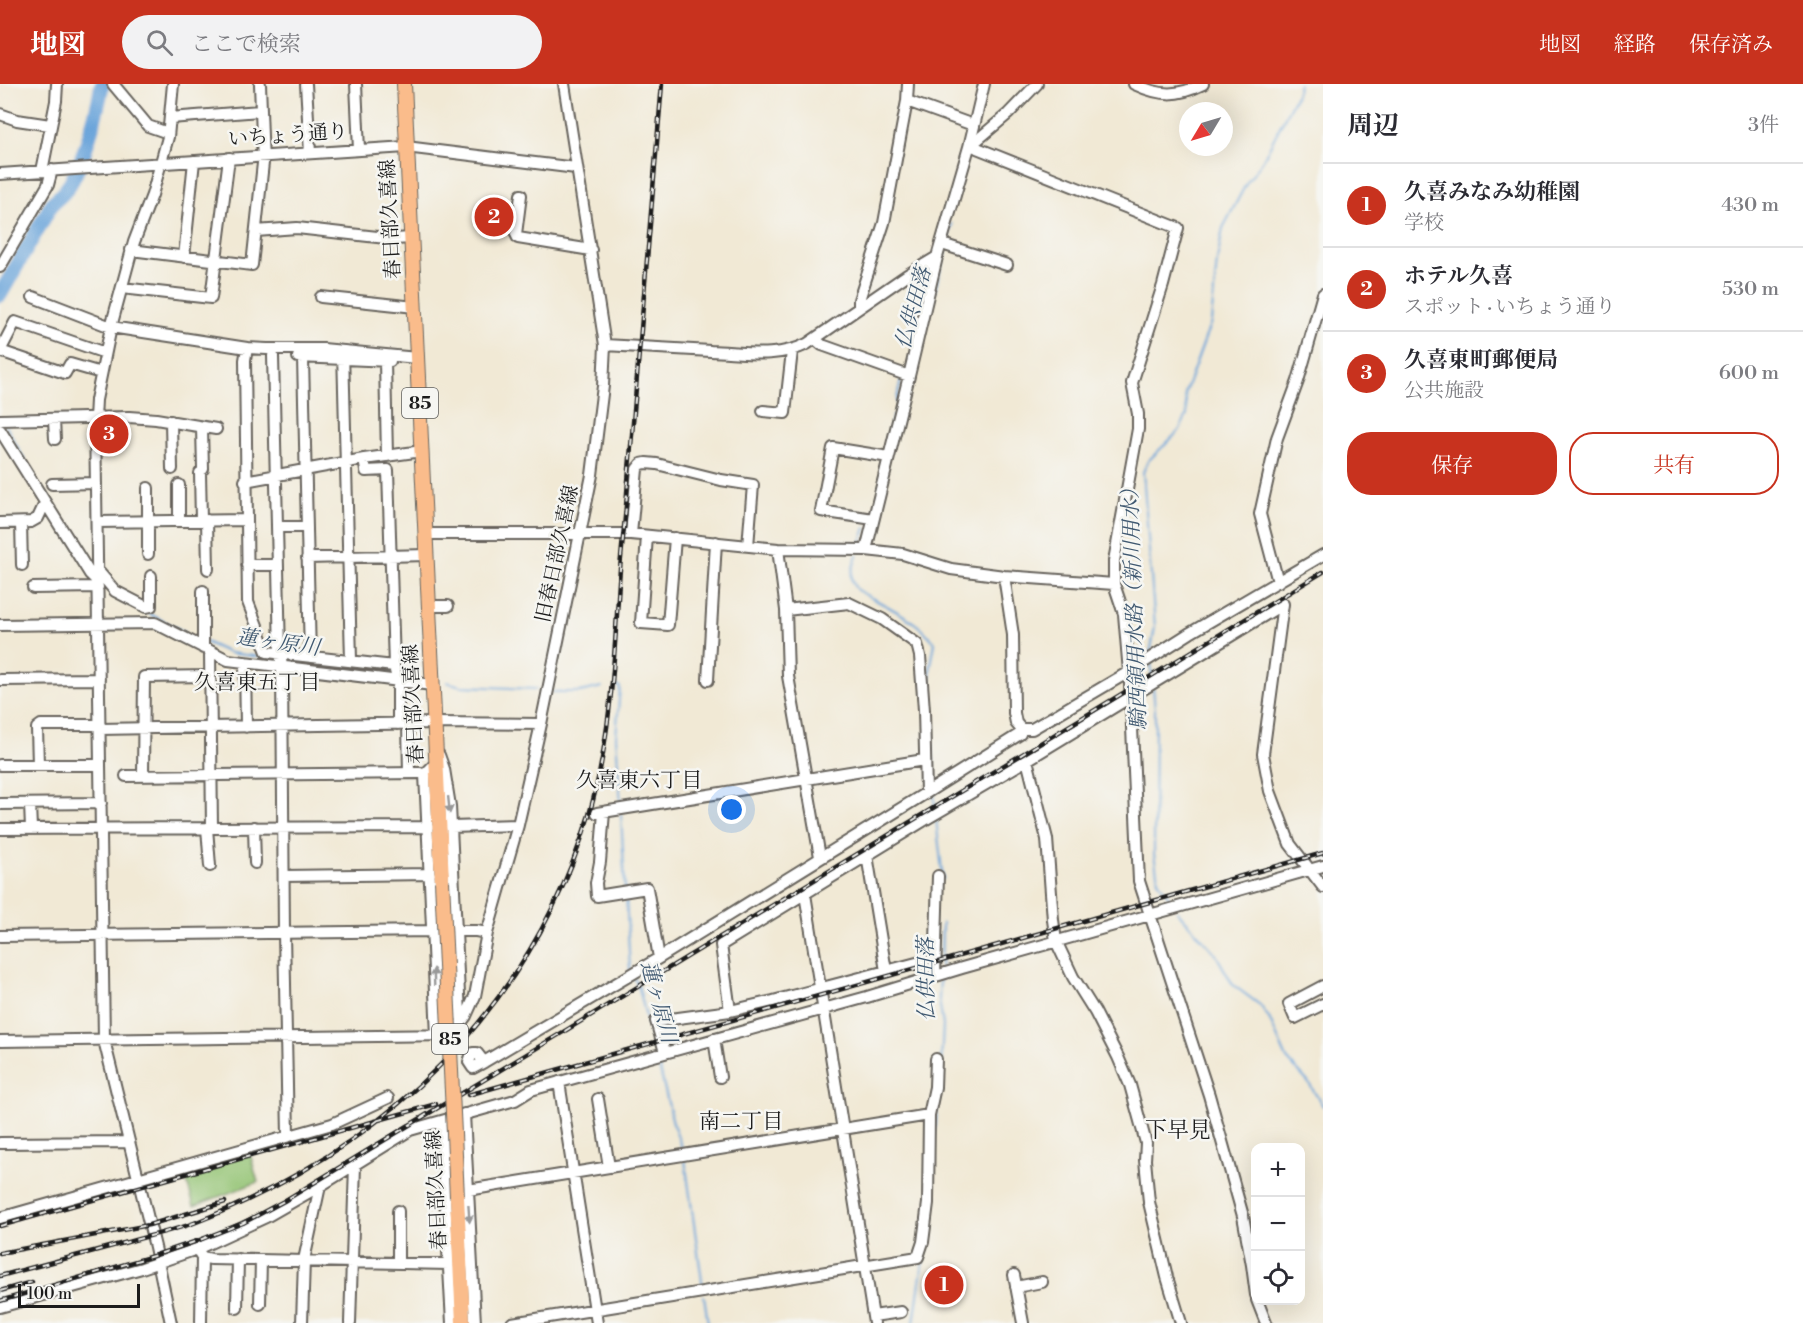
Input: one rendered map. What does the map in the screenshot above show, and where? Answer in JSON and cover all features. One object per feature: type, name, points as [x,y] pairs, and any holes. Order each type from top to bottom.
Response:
[{"type":"main road","name":"春日部久喜線","points":[[404,84],[442,881],[463,1194],[463,1323]]},
{"type":"street","points":[[0,267],[6,247],[48,185],[53,170],[50,125],[57,84]]},
{"type":"street","points":[[113,84],[148,126],[168,133]]},
{"type":"street","points":[[171,1323],[159,1263],[104,1040],[95,419],[100,373],[111,327],[131,250],[161,164],[168,133],[173,84]]},
{"type":"street","points":[[131,250],[252,266],[263,155],[260,84]]},
{"type":"street","points":[[306,84],[310,153]]},
{"type":"street","points":[[356,84],[359,150]]},
{"type":"street","name":"旧春日部久喜線","points":[[445,1038],[462,1021],[475,996],[487,933],[518,825],[541,724],[581,535],[597,443],[603,386],[604,345],[564,84]]},
{"type":"street","points":[[859,307],[859,300],[884,224],[907,101],[908,84]]},
{"type":"street","points":[[866,550],[937,257],[971,146],[973,125],[984,84]]},
{"type":"street","points":[[971,146],[1037,84]]},
{"type":"street","points":[[1138,85],[1165,94],[1188,92],[1203,84]]},
{"type":"street","points":[[907,101],[973,125]]},
{"type":"street","points":[[170,118],[260,111]]},
{"type":"street","points":[[0,114],[17,120],[50,125]]},
{"type":"street","points":[[971,146],[1178,228],[1132,384],[1138,414],[1138,429],[1114,561],[1114,584],[1124,614],[1139,881],[1209,1095],[1243,1216],[1251,1260]]},
{"type":"street","name":"いちょう通り","points":[[0,174],[406,147],[576,168]]},
{"type":"street","points":[[122,288],[211,298],[229,158]]},
{"type":"street","points":[[184,258],[194,161]]},
{"type":"street","points":[[521,195],[516,234],[518,238],[591,250]]},
{"type":"street","points":[[256,231],[297,228],[395,239],[411,238]]},
{"type":"street","points":[[942,244],[1007,265]]},
{"type":"street","points":[[604,345],[767,354],[792,351],[815,339],[907,274],[937,257]]},
{"type":"street","points":[[1278,582],[1260,514],[1277,438],[1298,381],[1323,294]]},
{"type":"street","points":[[33,297],[111,327],[247,348],[295,350],[311,355]]},
{"type":"street","points":[[321,297],[415,307]]},
{"type":"street","points":[[100,373],[70,364],[65,373],[0,351],[15,322],[105,352]]},
{"type":"street","points":[[815,339],[822,345],[909,376]]},
{"type":"street","points":[[247,348],[252,354],[273,356],[390,355],[387,456]]},
{"type":"street","points":[[247,348],[245,360],[245,481],[248,602],[267,652],[281,660],[394,672]]},
{"type":"street","points":[[763,411],[785,414],[792,351]]},
{"type":"street","points":[[310,657],[305,471],[311,355]]},
{"type":"street","points":[[273,356],[284,774],[288,1137]]},
{"type":"street","points":[[343,356],[351,660]]},
{"type":"street","points":[[391,359],[417,358]]},
{"type":"street","points":[[151,576],[152,606],[146,607],[115,591],[90,574],[45,503],[2,423],[129,417],[216,429]]},
{"type":"street","points":[[54,420],[55,439]]},
{"type":"street","points":[[171,421],[172,469]]},
{"type":"street","points":[[202,428],[201,471],[208,569]]},
{"type":"street","points":[[873,519],[821,511],[833,448],[889,457]]},
{"type":"street","points":[[245,481],[346,462],[422,451]]},
{"type":"street","points":[[126,776],[414,773],[394,672],[388,470],[366,471],[364,459]]},
{"type":"street","points":[[632,534],[637,469],[641,464],[657,464],[721,480],[753,485],[748,546]]},
{"type":"street","points":[[52,484],[96,483]]},
{"type":"street","points":[[179,485],[179,520]]},
{"type":"street","points":[[148,488],[148,554]]},
{"type":"street","points":[[0,523],[31,522],[38,518],[45,503]]},
{"type":"street","points":[[97,522],[246,520]]},
{"type":"street","points":[[21,523],[22,565]]},
{"type":"street","points":[[277,527],[307,527]]},
{"type":"street","points":[[426,534],[632,534],[778,549],[866,550],[903,554],[951,569],[1004,576],[1114,584]]},
{"type":"street","points":[[647,536],[641,623],[668,625],[675,538]]},
{"type":"street","points":[[708,680],[716,542]]},
{"type":"street","points":[[778,549],[786,610],[788,676],[820,857]]},
{"type":"street","points":[[307,558],[427,555]]},
{"type":"street","points":[[1021,729],[1032,729],[1323,555]]},
{"type":"street","points":[[247,565],[277,565]]},
{"type":"street","points":[[1004,576],[1013,635],[1014,713],[1016,723],[1021,729]]},
{"type":"street","points":[[33,588],[98,580]]},
{"type":"street","points":[[203,591],[205,645],[210,676],[210,866]]},
{"type":"street","points":[[786,610],[849,603],[882,620],[917,644],[920,656],[926,793]]},
{"type":"street","points":[[730,1011],[721,945],[935,814],[1130,699],[1283,604],[1263,754],[1270,791],[1290,844],[1323,887]]},
{"type":"street","points":[[429,606],[448,606]]},
{"type":"street","points":[[0,625],[155,623],[205,645],[228,660],[245,662],[310,657],[351,660],[432,685]]},
{"type":"street","points":[[245,662],[246,726]]},
{"type":"street","points":[[143,776],[144,677],[210,676]]},
{"type":"street","points":[[0,680],[99,678]]},
{"type":"street","points":[[38,765],[37,728],[41,725],[143,728],[435,723],[541,724]]},
{"type":"street","points":[[484,1062],[659,958],[926,793],[1020,734],[1021,729]]},
{"type":"street","points":[[0,1041],[445,1038],[432,931],[425,774],[436,756],[444,770],[451,827],[462,1021]]},
{"type":"street","points":[[659,958],[647,888],[597,896],[601,812],[924,760]]},
{"type":"street","points":[[1027,760],[1047,839],[1056,941],[1073,977],[1095,1012],[1130,1084],[1146,1143],[1145,1160],[1149,1202],[1181,1323]]},
{"type":"street","points":[[0,765],[100,765]]},
{"type":"street","points":[[0,804],[101,803]]},
{"type":"street","points":[[30,804],[31,829]]},
{"type":"street","points":[[451,827],[518,825]]},
{"type":"street","points":[[0,829],[428,826]]},
{"type":"street","points":[[254,827],[255,863]]},
{"type":"street","points":[[867,855],[886,971]]},
{"type":"street","points":[[0,1307],[200,1253],[320,1186],[410,1130],[515,1100],[531,1090],[1323,866]]},
{"type":"street","points":[[284,876],[430,874]]},
{"type":"street","points":[[938,876],[939,975]]},
{"type":"street","points":[[805,894],[873,1319],[901,1311]]},
{"type":"street","points":[[0,936],[432,931],[487,933]]},
{"type":"street","points":[[665,1052],[656,1021],[730,1011],[924,961]]},
{"type":"street","points":[[1323,986],[1289,1004],[1294,1018],[1323,1004]]},
{"type":"street","points":[[772,1001],[777,1020]]},
{"type":"street","points":[[714,1039],[720,1077]]},
{"type":"street","points":[[512,1323],[918,1257],[923,1242],[928,1203],[929,1115],[935,1087],[936,1059]]},
{"type":"street","points":[[559,1082],[597,1323]]},
{"type":"street","points":[[0,1218],[335,1123],[388,1098]]},
{"type":"street","points":[[598,1099],[609,1167]]},
{"type":"street","points":[[464,1114],[463,1194],[475,1323]]},
{"type":"street","points":[[463,1194],[609,1167],[929,1115]]},
{"type":"street","points":[[441,1122],[452,1323]]},
{"type":"street","points":[[0,1143],[129,1142]]},
{"type":"street","points":[[350,1323],[355,1165]]},
{"type":"street","points":[[302,1323],[304,1260],[320,1186]]},
{"type":"street","points":[[398,1211],[398,1263]]},
{"type":"street","points":[[200,1253],[211,1259],[449,1264]]},
{"type":"street","points":[[200,1253],[201,1323]]},
{"type":"street","points":[[237,1308],[238,1259]]},
{"type":"street","points":[[260,1304],[261,1260]]},
{"type":"street","points":[[1014,1275],[1023,1323]]},
{"type":"street","points":[[1016,1287],[1042,1282]]},
{"type":"street","points":[[1259,1305],[1266,1323]]},
{"type":"green space","points":[[250,1154],[258,1182],[194,1206],[184,1172]]},
{"type":"waterway","points":[[0,295],[53,202],[64,192],[77,171],[93,125],[102,84]]},
{"type":"waterway","name":"騎西領用水路（新川用水）","points":[[1150,654],[1155,627],[1143,472],[1148,461],[1179,431],[1187,415],[1185,393],[1211,322],[1223,228],[1246,184],[1263,160],[1295,97],[1299,84]]},
{"type":"waterway","name":"仏供田落","points":[[948,239],[952,224]]},
{"type":"waterway","name":"仏供田落","points":[[934,293],[945,252]]},
{"type":"waterway","name":"仏供田落","points":[[896,403],[901,380]]},
{"type":"waterway","name":"仏供田落","points":[[885,449],[893,416]]},
{"type":"waterway","name":"蓮ヶ原川","points":[[5,424],[25,461]]},
{"type":"waterway","name":"仏供田落","points":[[861,542],[866,528]]},
{"type":"waterway","name":"蓮ヶ原川","points":[[73,537],[84,555]]},
{"type":"waterway","name":"仏供田落","points":[[857,555],[852,577],[857,590],[909,619],[935,643],[930,670],[934,782]]},
{"type":"waterway","name":"蓮ヶ原川","points":[[112,595],[130,605]]},
{"type":"waterway","name":"蓮ヶ原川","points":[[144,611],[184,632]]},
{"type":"waterway","name":"蓮ヶ原川","points":[[205,642],[229,653],[278,659]]},
{"type":"waterway","name":"蓮ヶ原川","points":[[283,659],[391,672]]},
{"type":"waterway","name":"騎西領用水路（新川用水）","points":[[1151,663],[1152,678]]},
{"type":"waterway","name":"蓮ヶ原川","points":[[400,673],[417,676]]},
{"type":"waterway","name":"蓮ヶ原川","points":[[447,682],[461,686],[537,689]]},
{"type":"waterway","name":"蓮ヶ原川","points":[[617,686],[620,687],[616,737],[621,805]]},
{"type":"waterway","name":"蓮ヶ原川","points":[[553,692],[580,692],[602,687]]},
{"type":"waterway","name":"騎西領用水路（新川用水）","points":[[1153,687],[1155,710],[1154,854],[1158,880],[1173,904]]},
{"type":"waterway","name":"仏供田落","points":[[934,793],[935,810]]},
{"type":"waterway","name":"蓮ヶ原川","points":[[621,814],[625,889]]},
{"type":"waterway","name":"仏供田落","points":[[936,819],[943,879]]},
{"type":"waterway","name":"蓮ヶ原川","points":[[626,895],[630,970]]},
{"type":"waterway","name":"騎西領用水路（新川用水）","points":[[1177,911],[1215,953],[1233,985],[1260,1005],[1269,1018],[1287,1059],[1308,1082],[1323,1106]]},
{"type":"waterway","name":"仏供田落","points":[[941,971],[942,923]]},
{"type":"waterway","name":"仏供田落","points":[[934,1139],[943,1025],[939,1000],[940,977]]},
{"type":"waterway","name":"蓮ヶ原川","points":[[634,978],[639,988],[655,1053]]},
{"type":"waterway","name":"蓮ヶ原川","points":[[657,1058],[674,1127],[683,1151]]},
{"type":"waterway","name":"蓮ヶ原川","points":[[685,1160],[703,1288]]},
{"type":"waterway","name":"仏供田落","points":[[914,1323],[924,1255]]},
{"type":"waterway","name":"蓮ヶ原川","points":[[704,1296],[708,1323]]},
{"type":"railway","points":[[0,1276],[194,1223],[263,1193],[327,1156],[386,1114],[440,1065],[488,1011],[529,951],[563,886],[589,815],[607,728],[662,84]]},
{"type":"railway","points":[[0,1301],[197,1241],[243,1223],[284,1201],[1323,572]]},
{"type":"railway","points":[[468,1095],[1323,853]]},
{"type":"railway","points":[[0,1226],[436,1104]]},
{"type":"railway","points":[[0,1253],[149,1225],[225,1202]]},
{"type":"railway","points":[[0,1291],[32,1282]]},
{"type":"place","name":"ホテル久喜","points":[[494,217]]},
{"type":"place","name":"久喜東町郵便局","points":[[109,434]]},
{"type":"place","name":"久喜みなみ幼稚園","points":[[944,1285]]},
{"type":"district","name":"久喜東五丁目","points":[[257,683]]},
{"type":"district","name":"久喜東六丁目","points":[[639,781]]},
{"type":"district","name":"南二丁目","points":[[741,1122]]},
{"type":"district","name":"下早見","points":[[1178,1130]]}]
